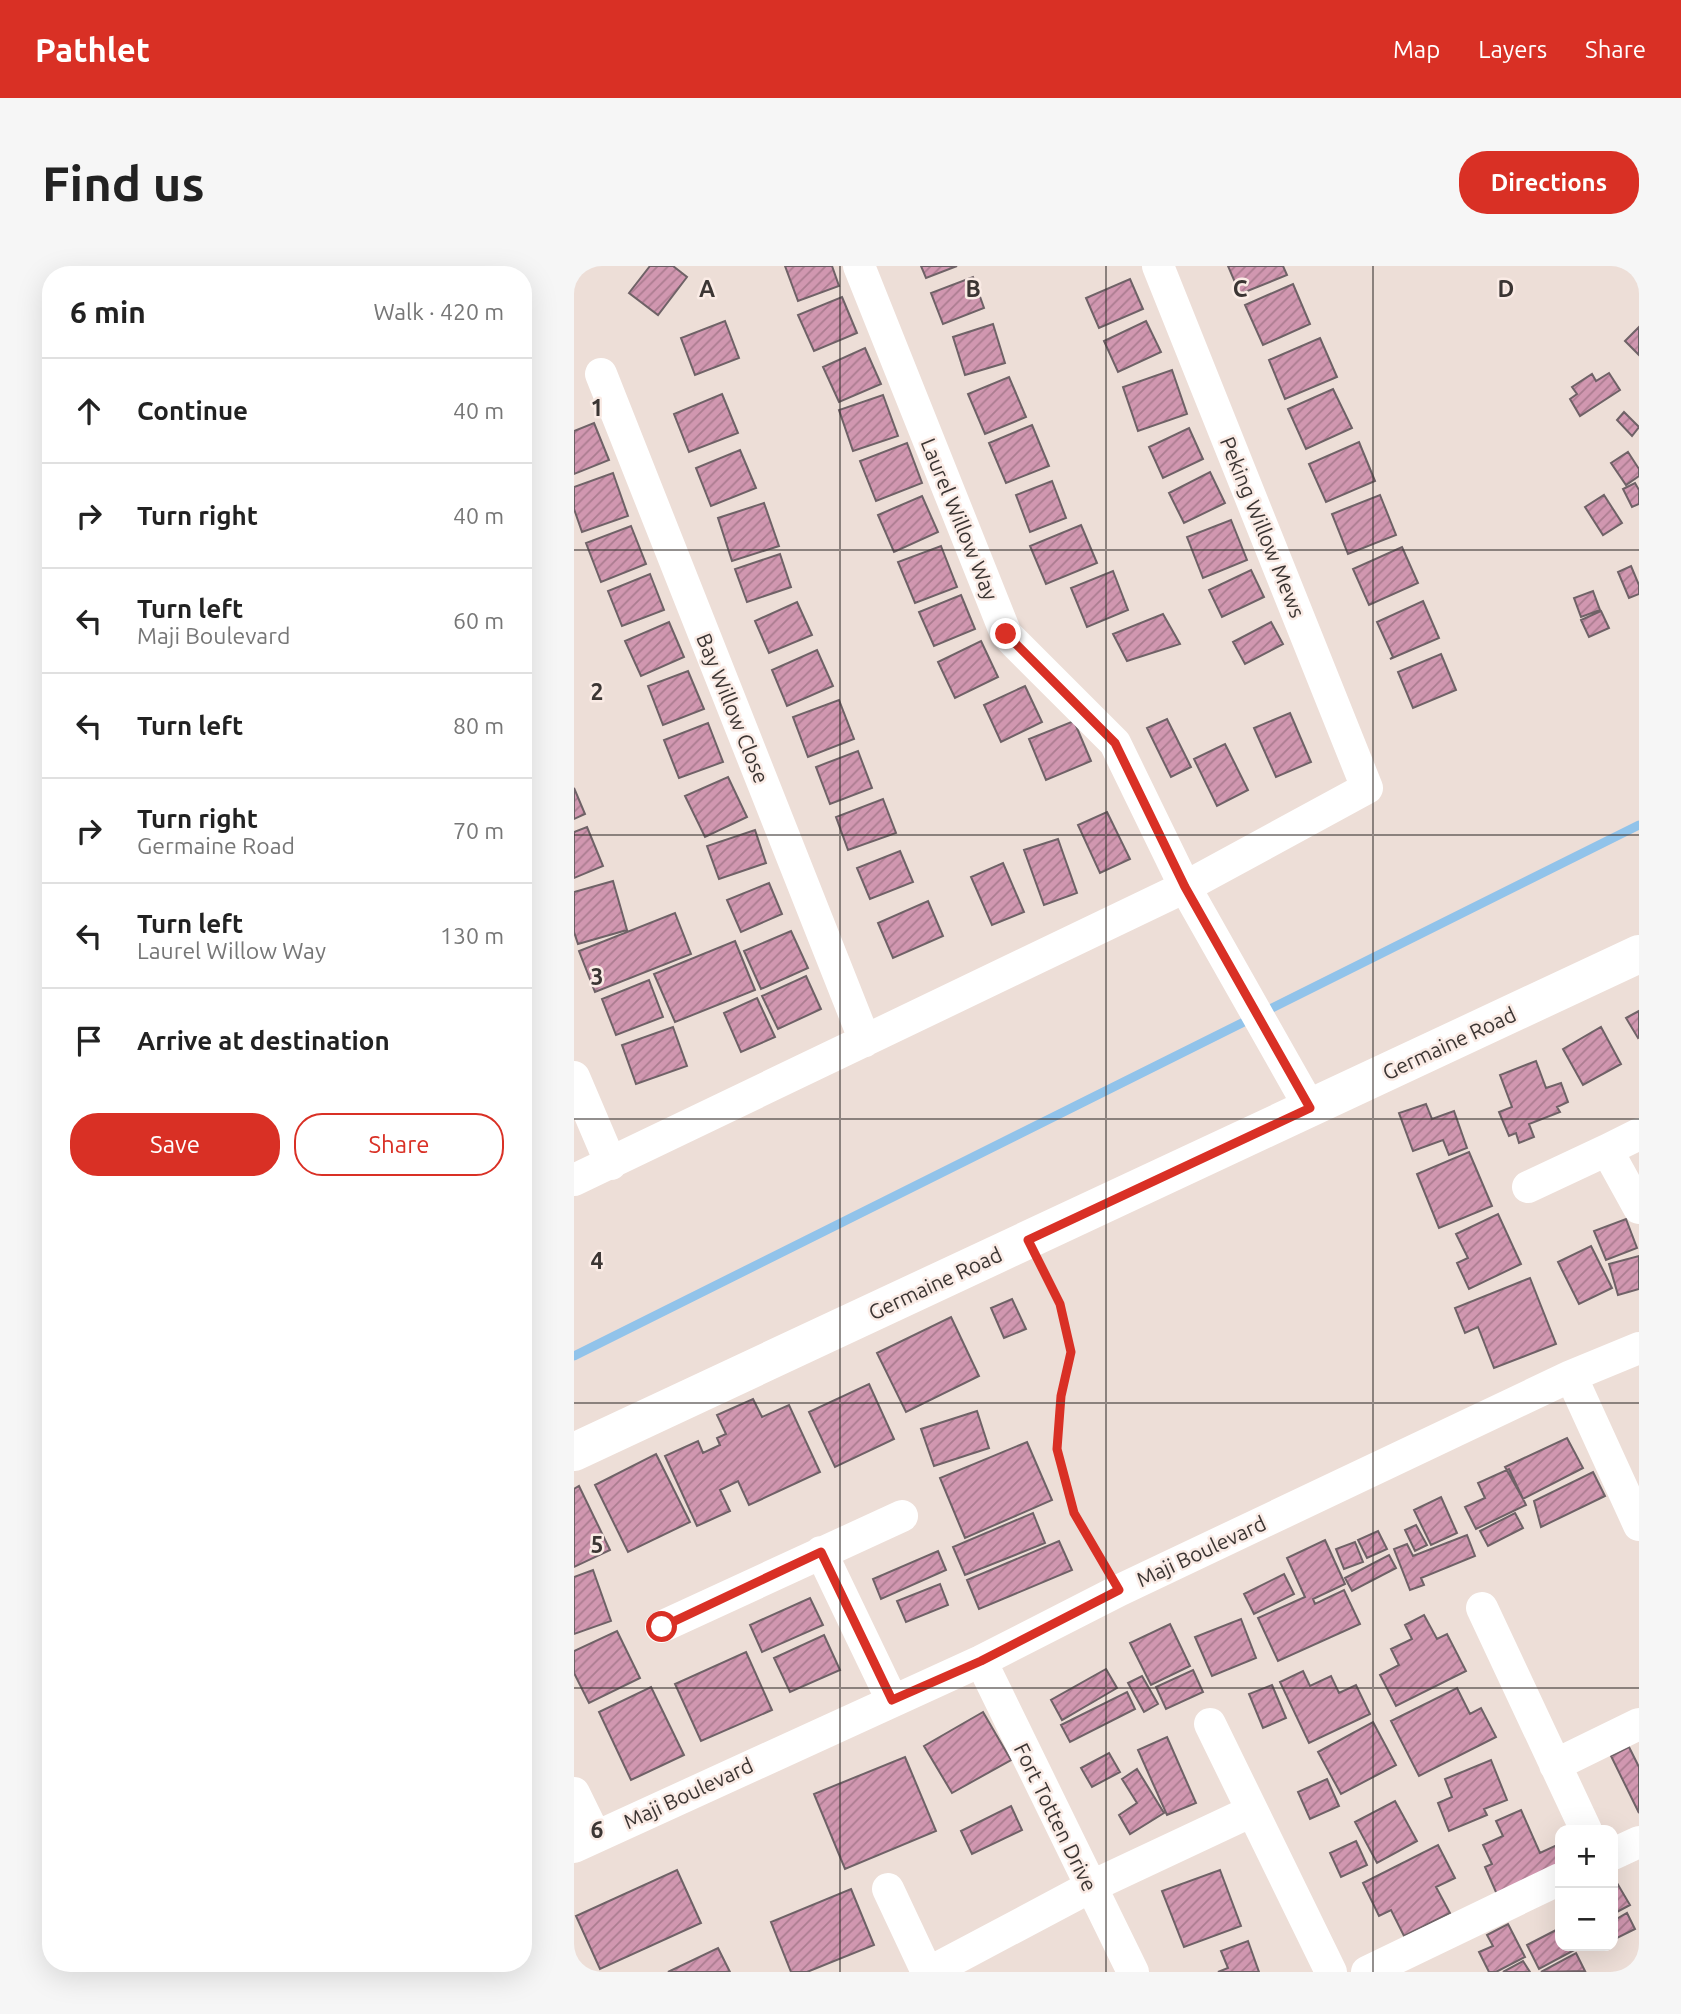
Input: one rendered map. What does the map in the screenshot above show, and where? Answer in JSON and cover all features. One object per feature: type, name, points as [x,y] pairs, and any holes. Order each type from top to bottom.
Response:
[{"type":"street","name":"Laurel Willow Way","points":[[859,266],[1006,634],[1115,743],[1185,887],[1310,1108]]},
{"type":"street","name":"Peking Willow Mews","points":[[1158,266],[1367,788],[1185,887]]},
{"type":"street","name":"Bay Willow Close","points":[[600,374],[864,1041]]},
{"type":"street","points":[[574,1180],[1185,887]]},
{"type":"street","name":"Germaine Road","points":[[574,1452],[1639,954]]},
{"type":"street","points":[[574,1077],[611,1164]]},
{"type":"street","points":[[1528,1187],[1639,1135]]},
{"type":"street","points":[[1607,1150],[1639,1208]]},
{"type":"street","name":"Maji Boulevard","points":[[585,1841],[981,1661],[1119,1590],[1570,1376],[1639,1348]]},
{"type":"street","points":[[1570,1376],[1639,1525]]},
{"type":"street","points":[[662,1627],[902,1516]]},
{"type":"street","points":[[821,1552],[892,1700]]},
{"type":"street","points":[[1482,1608],[1584,1825]]},
{"type":"street","name":"Fort Totten Drive","points":[[981,1661],[1133,1972]]},
{"type":"street","points":[[1210,1724],[1331,1972]]},
{"type":"street","points":[[1555,1765],[1639,1724]]},
{"type":"street","points":[[574,1793],[585,1841]]},
{"type":"street","points":[[888,1889],[929,1972],[1090,1887],[1252,1811]]},
{"type":"street","points":[[1618,1852],[1639,1842]]},
{"type":"street","points":[[1367,1972],[1555,1881]]},
{"type":"path","points":[[1028,1240],[1060,1304],[1071,1352],[1061,1396],[1057,1449],[1074,1513],[1119,1590]]},
{"type":"building","points":[[650,266],[673,266],[687,277],[658,315],[629,293]]},
{"type":"building","points":[[785,266],[832,266],[839,286],[798,301]]},
{"type":"building","points":[[921,266],[957,266],[926,278]]},
{"type":"building","points":[[1228,266],[1283,266],[1287,275],[1240,294]]},
{"type":"building","points":[[973,277],[984,308],[943,324],[931,293]]},
{"type":"building","points":[[1130,279],[1143,309],[1099,328],[1086,298]]},
{"type":"building","points":[[1293,284],[1310,324],[1263,345],[1245,305]]},
{"type":"building","points":[[842,297],[857,333],[814,351],[798,315]]},
{"type":"building","points":[[725,321],[739,358],[695,375],[681,338]]},
{"type":"building","points":[[1146,321],[1161,352],[1118,372],[1104,341]]},
{"type":"building","points":[[993,324],[1005,363],[965,375],[953,337]]},
{"type":"building","points":[[1639,327],[1639,355],[1625,341]]},
{"type":"building","points":[[1320,338],[1337,377],[1285,399],[1269,360]]},
{"type":"building","points":[[865,348],[881,384],[839,402],[823,367]]},
{"type":"building","points":[[1172,370],[1187,414],[1138,431],[1123,387]]},
{"type":"building","points":[[1609,373],[1620,390],[1580,416],[1570,399],[1577,394],[1572,387],[1592,374],[1596,381]]},
{"type":"building","points":[[1009,377],[1026,417],[985,434],[968,394]]},
{"type":"building","points":[[1333,389],[1352,428],[1306,449],[1288,409]]},
{"type":"building","points":[[722,394],[738,433],[689,452],[674,414]]},
{"type":"building","points":[[883,395],[898,436],[853,451],[839,410]]},
{"type":"building","points":[[1624,412],[1639,427],[1632,436],[1617,420]]},
{"type":"building","points":[[594,423],[609,460],[574,474],[574,431]]},
{"type":"building","points":[[1032,425],[1049,466],[1006,483],[989,443]]},
{"type":"building","points":[[1189,428],[1203,459],[1163,478],[1149,447]]},
{"type":"building","points":[[1359,442],[1375,481],[1326,502],[1309,464]]},
{"type":"building","points":[[907,443],[922,483],[876,501],[860,461]]},
{"type":"building","points":[[740,450],[756,488],[711,506],[696,468]]},
{"type":"building","points":[[1628,452],[1639,469],[1639,476],[1626,485],[1611,463]]},
{"type":"building","points":[[1210,472],[1225,503],[1184,523],[1169,493]]},
{"type":"building","points":[[613,473],[628,516],[582,532],[574,509],[574,487]]},
{"type":"building","points":[[1052,481],[1066,518],[1030,532],[1016,495]]},
{"type":"building","points":[[1635,483],[1639,490],[1639,504],[1632,507],[1623,489]]},
{"type":"building","points":[[1380,495],[1396,535],[1348,554],[1332,514]]},
{"type":"building","points":[[1604,495],[1622,523],[1603,535],[1585,507]]},
{"type":"building","points":[[922,496],[938,532],[894,552],[878,515]]},
{"type":"building","points":[[764,503],[779,546],[732,561],[718,518]]},
{"type":"building","points":[[1231,520],[1247,560],[1203,578],[1187,537]]},
{"type":"building","points":[[1081,525],[1097,563],[1046,584],[1030,546]]},
{"type":"building","points":[[631,526],[646,564],[601,582],[586,543]]},
{"type":"building","points":[[941,546],[957,587],[915,603],[898,562]]},
{"type":"building","points":[[1402,547],[1418,583],[1369,605],[1353,569]]},
{"type":"building","points":[[780,554],[791,587],[747,602],[735,569]]},
{"type":"building","points":[[1631,566],[1639,585],[1639,594],[1629,598],[1618,572]]},
{"type":"building","points":[[1251,570],[1264,597],[1222,617],[1209,590]]},
{"type":"building","points":[[1113,571],[1128,610],[1087,627],[1071,588]]},
{"type":"building","points":[[650,574],[664,610],[622,626],[608,591]]},
{"type":"building","points":[[1593,591],[1600,610],[1581,617],[1574,598]]},
{"type":"building","points":[[961,595],[975,629],[934,646],[919,612]]},
{"type":"building","points":[[1423,601],[1439,638],[1390,659],[1393,657],[1377,622]]},
{"type":"building","points":[[797,602],[812,635],[769,653],[755,621]]},
{"type":"building","points":[[1601,611],[1609,628],[1589,637],[1581,620]]},
{"type":"building","points":[[1163,614],[1180,644],[1127,661],[1113,634]]},
{"type":"building","points":[[669,622],[684,657],[641,676],[625,641]]},
{"type":"building","points":[[1271,622],[1283,644],[1245,664],[1233,642]]},
{"type":"building","points":[[981,641],[998,677],[955,698],[938,662]]},
{"type":"building","points":[[817,650],[833,686],[787,706],[772,670]]},
{"type":"building","points":[[1441,654],[1456,690],[1413,708],[1398,672]]},
{"type":"building","points":[[688,671],[704,709],[663,725],[648,686]]},
{"type":"building","points":[[1025,686],[1042,722],[1001,742],[984,705]]},
{"type":"building","points":[[839,700],[854,739],[808,757],[793,717]]},
{"type":"building","points":[[1290,713],[1311,762],[1276,777],[1254,728]]},
{"type":"building","points":[[1167,719],[1191,767],[1171,777],[1147,728]]},
{"type":"building","points":[[1074,721],[1091,761],[1046,780],[1029,739]]},
{"type":"building","points":[[708,723],[723,762],[679,778],[664,740]]},
{"type":"building","points":[[1225,744],[1248,790],[1217,806],[1194,759]]},
{"type":"building","points":[[858,751],[872,788],[830,804],[816,767]]},
{"type":"building","points":[[728,777],[747,817],[705,837],[685,796]]},
{"type":"building","points":[[574,788],[585,814],[574,819]]},
{"type":"building","points":[[883,799],[896,833],[848,850],[836,817]]},
{"type":"building","points":[[1107,812],[1130,859],[1100,873],[1078,825]]},
{"type":"building","points":[[587,827],[603,866],[574,878],[574,832]]},
{"type":"building","points":[[755,830],[766,863],[719,879],[707,846]]},
{"type":"building","points":[[1058,839],[1077,893],[1044,905],[1024,850]]},
{"type":"building","points":[[900,851],[913,882],[870,899],[857,868]]},
{"type":"building","points":[[1003,863],[1024,912],[992,925],[971,877]]},
{"type":"building","points":[[613,881],[627,930],[578,944],[574,932],[574,892]]},
{"type":"building","points":[[769,883],[782,914],[741,932],[727,900]]},
{"type":"building","points":[[928,901],[943,936],[893,958],[878,923]]},
{"type":"building","points":[[675,913],[691,954],[595,992],[579,951]]},
{"type":"building","points":[[791,931],[808,968],[761,989],[744,951]]},
{"type":"building","points":[[735,941],[755,990],[675,1022],[654,974]]},
{"type":"building","points":[[806,976],[821,1009],[778,1029],[762,996]]},
{"type":"building","points":[[649,980],[663,1017],[616,1035],[602,999]]},
{"type":"building","points":[[757,998],[775,1037],[741,1052],[724,1013]]},
{"type":"building","points":[[1639,1011],[1639,1037],[1638,1038],[1626,1018]]},
{"type":"building","points":[[673,1027],[687,1066],[636,1084],[622,1045]]},
{"type":"building","points":[[1601,1027],[1621,1064],[1583,1085],[1563,1049]]},
{"type":"building","points":[[1536,1061],[1546,1088],[1561,1083],[1568,1102],[1557,1107],[1560,1112],[1529,1124],[1534,1137],[1519,1143],[1516,1133],[1509,1136],[1499,1112],[1512,1107],[1500,1075]]},
{"type":"building","points":[[1426,1104],[1432,1119],[1454,1111],[1467,1148],[1449,1155],[1443,1140],[1413,1151],[1399,1113]]},
{"type":"building","points":[[1469,1152],[1492,1206],[1439,1228],[1417,1174]]},
{"type":"building","points":[[1498,1214],[1521,1264],[1469,1289],[1457,1263],[1468,1258],[1456,1234]]},
{"type":"building","points":[[1626,1219],[1637,1248],[1606,1260],[1594,1231]]},
{"type":"building","points":[[1591,1246],[1612,1288],[1579,1304],[1558,1262]]},
{"type":"building","points":[[1639,1256],[1639,1289],[1618,1295],[1609,1264]]},
{"type":"building","points":[[1530,1278],[1556,1344],[1494,1368],[1478,1327],[1465,1333],[1455,1308]]},
{"type":"building","points":[[1012,1299],[1026,1329],[1004,1338],[991,1308]]},
{"type":"building","points":[[951,1317],[979,1376],[906,1412],[877,1353]]},
{"type":"building","points":[[869,1384],[894,1439],[835,1467],[809,1412]]},
{"type":"building","points":[[753,1399],[762,1417],[789,1405],[820,1472],[749,1505],[738,1481],[720,1490],[730,1511],[697,1526],[665,1456],[698,1441],[703,1453],[720,1445],[717,1438],[726,1434],[717,1415]]},
{"type":"building","points":[[977,1411],[989,1448],[934,1466],[921,1429]]},
{"type":"building","points":[[1567,1438],[1583,1468],[1523,1499],[1505,1467]]},
{"type":"building","points":[[1027,1442],[1052,1500],[965,1538],[940,1478]]},
{"type":"building","points":[[656,1454],[690,1522],[628,1552],[595,1485]]},
{"type":"building","points":[[1509,1469],[1526,1505],[1476,1529],[1465,1507],[1485,1498],[1478,1483]]},
{"type":"building","points":[[1593,1472],[1605,1496],[1541,1527],[1534,1501]]},
{"type":"building","points":[[579,1486],[610,1550],[574,1567],[574,1489]]},
{"type":"building","points":[[1441,1497],[1457,1533],[1431,1545],[1414,1510]]},
{"type":"building","points":[[1033,1513],[1045,1543],[965,1575],[953,1547]]},
{"type":"building","points":[[1515,1513],[1523,1528],[1488,1546],[1480,1531]]},
{"type":"building","points":[[1416,1525],[1427,1545],[1415,1551],[1405,1530]]},
{"type":"building","points":[[1378,1531],[1387,1549],[1367,1558],[1358,1540]]},
{"type":"building","points":[[1467,1535],[1475,1556],[1421,1578],[1424,1585],[1410,1590],[1394,1549],[1407,1544],[1413,1556]]},
{"type":"building","points":[[1325,1540],[1345,1584],[1313,1599],[1315,1604],[1344,1590],[1360,1624],[1278,1661],[1258,1618],[1305,1597],[1287,1558]]},
{"type":"building","points":[[1059,1541],[1072,1570],[979,1609],[967,1580]]},
{"type":"building","points":[[1355,1542],[1363,1562],[1344,1569],[1336,1549]]},
{"type":"building","points":[[938,1551],[946,1570],[881,1599],[873,1579]]},
{"type":"building","points":[[1389,1555],[1396,1568],[1352,1591],[1345,1578]]},
{"type":"building","points":[[593,1570],[611,1621],[574,1634],[574,1577]]},
{"type":"building","points":[[1284,1574],[1294,1594],[1254,1614],[1244,1594]]},
{"type":"building","points":[[940,1584],[948,1605],[906,1622],[897,1601]]},
{"type":"building","points":[[810,1598],[823,1625],[762,1652],[750,1625]]},
{"type":"building","points":[[1424,1615],[1437,1639],[1447,1634],[1466,1671],[1396,1706],[1380,1675],[1399,1665],[1391,1649],[1412,1639],[1405,1625]]},
{"type":"building","points":[[1241,1619],[1256,1658],[1212,1676],[1195,1637]]},
{"type":"building","points":[[1170,1624],[1190,1666],[1151,1685],[1130,1643]]},
{"type":"building","points":[[617,1631],[640,1678],[589,1703],[574,1673],[574,1651]]},
{"type":"building","points":[[824,1635],[840,1670],[790,1692],[774,1658]]},
{"type":"building","points":[[746,1652],[772,1710],[701,1741],[675,1684]]},
{"type":"building","points":[[1106,1669],[1117,1688],[1062,1720],[1051,1700]]},
{"type":"building","points":[[1193,1670],[1203,1692],[1166,1709],[1156,1687]]},
{"type":"building","points":[[1303,1671],[1310,1686],[1331,1676],[1339,1693],[1356,1685],[1370,1714],[1309,1743],[1280,1682]]},
{"type":"building","points":[[1142,1676],[1158,1704],[1144,1712],[1128,1683]]},
{"type":"building","points":[[1272,1685],[1286,1718],[1263,1728],[1249,1694]]},
{"type":"building","points":[[651,1687],[684,1755],[631,1780],[599,1712]]},
{"type":"building","points":[[1457,1688],[1470,1714],[1481,1708],[1496,1737],[1419,1776],[1391,1721]]},
{"type":"building","points":[[1127,1692],[1135,1709],[1070,1742],[1061,1725]]},
{"type":"building","points":[[983,1712],[1011,1760],[952,1793],[924,1746]]},
{"type":"building","points":[[1373,1722],[1396,1765],[1341,1794],[1318,1752]]},
{"type":"building","points":[[1167,1737],[1196,1803],[1167,1815],[1138,1750]]},
{"type":"building","points":[[1629,1747],[1639,1767],[1639,1813],[1611,1756]]},
{"type":"building","points":[[1109,1753],[1120,1772],[1092,1787],[1081,1768]]},
{"type":"building","points":[[905,1757],[936,1831],[845,1869],[814,1794]]},
{"type":"building","points":[[1491,1760],[1507,1800],[1484,1809],[1487,1815],[1449,1831],[1438,1803],[1452,1797],[1445,1779]]},
{"type":"building","points":[[1137,1769],[1164,1813],[1130,1834],[1119,1815],[1137,1803],[1122,1779]]},
{"type":"building","points":[[1327,1779],[1339,1806],[1310,1819],[1298,1792]]},
{"type":"building","points":[[1395,1801],[1417,1841],[1377,1863],[1355,1822]]},
{"type":"building","points":[[1011,1806],[1022,1830],[972,1854],[961,1831]]},
{"type":"building","points":[[1521,1810],[1540,1853],[1555,1846],[1555,1874],[1499,1899],[1485,1867],[1492,1864],[1483,1845],[1503,1836],[1496,1821]]},
{"type":"building","points":[[1356,1841],[1367,1865],[1341,1877],[1330,1853]]},
{"type":"building","points":[[1438,1845],[1455,1878],[1436,1887],[1450,1913],[1404,1936],[1391,1910],[1379,1916],[1363,1883]]},
{"type":"building","points":[[677,1870],[701,1923],[600,1969],[576,1916]]},
{"type":"building","points":[[1220,1870],[1241,1926],[1184,1947],[1162,1891]]},
{"type":"building","points":[[1618,1885],[1630,1905],[1618,1911]]},
{"type":"building","points":[[851,1889],[874,1945],[807,1972],[791,1972],[771,1922]]},
{"type":"building","points":[[1627,1913],[1635,1929],[1618,1938],[1618,1918]]},
{"type":"building","points":[[1508,1924],[1525,1957],[1496,1972],[1489,1972],[1479,1952],[1493,1946],[1487,1935]]},
{"type":"building","points":[[1555,1931],[1555,1951],[1573,1951],[1539,1969],[1527,1945]]},
{"type":"building","points":[[1248,1941],[1259,1972],[1218,1972],[1228,1968],[1221,1951]]},
{"type":"building","points":[[718,1948],[730,1972],[668,1972]]},
{"type":"building","points":[[1576,1953],[1585,1971],[1541,1972]]},
{"type":"building","points":[[1523,1961],[1530,1972],[1503,1972]]},
{"type":"waterway","points":[[574,1356],[1639,825]]},
{"type":"route","points":[[662,1627],[821,1552],[892,1700],[981,1661],[1119,1590],[1074,1513],[1057,1449],[1061,1396],[1071,1352],[1060,1304],[1028,1240],[1310,1108],[1185,887],[1115,743],[1006,634]]}]
